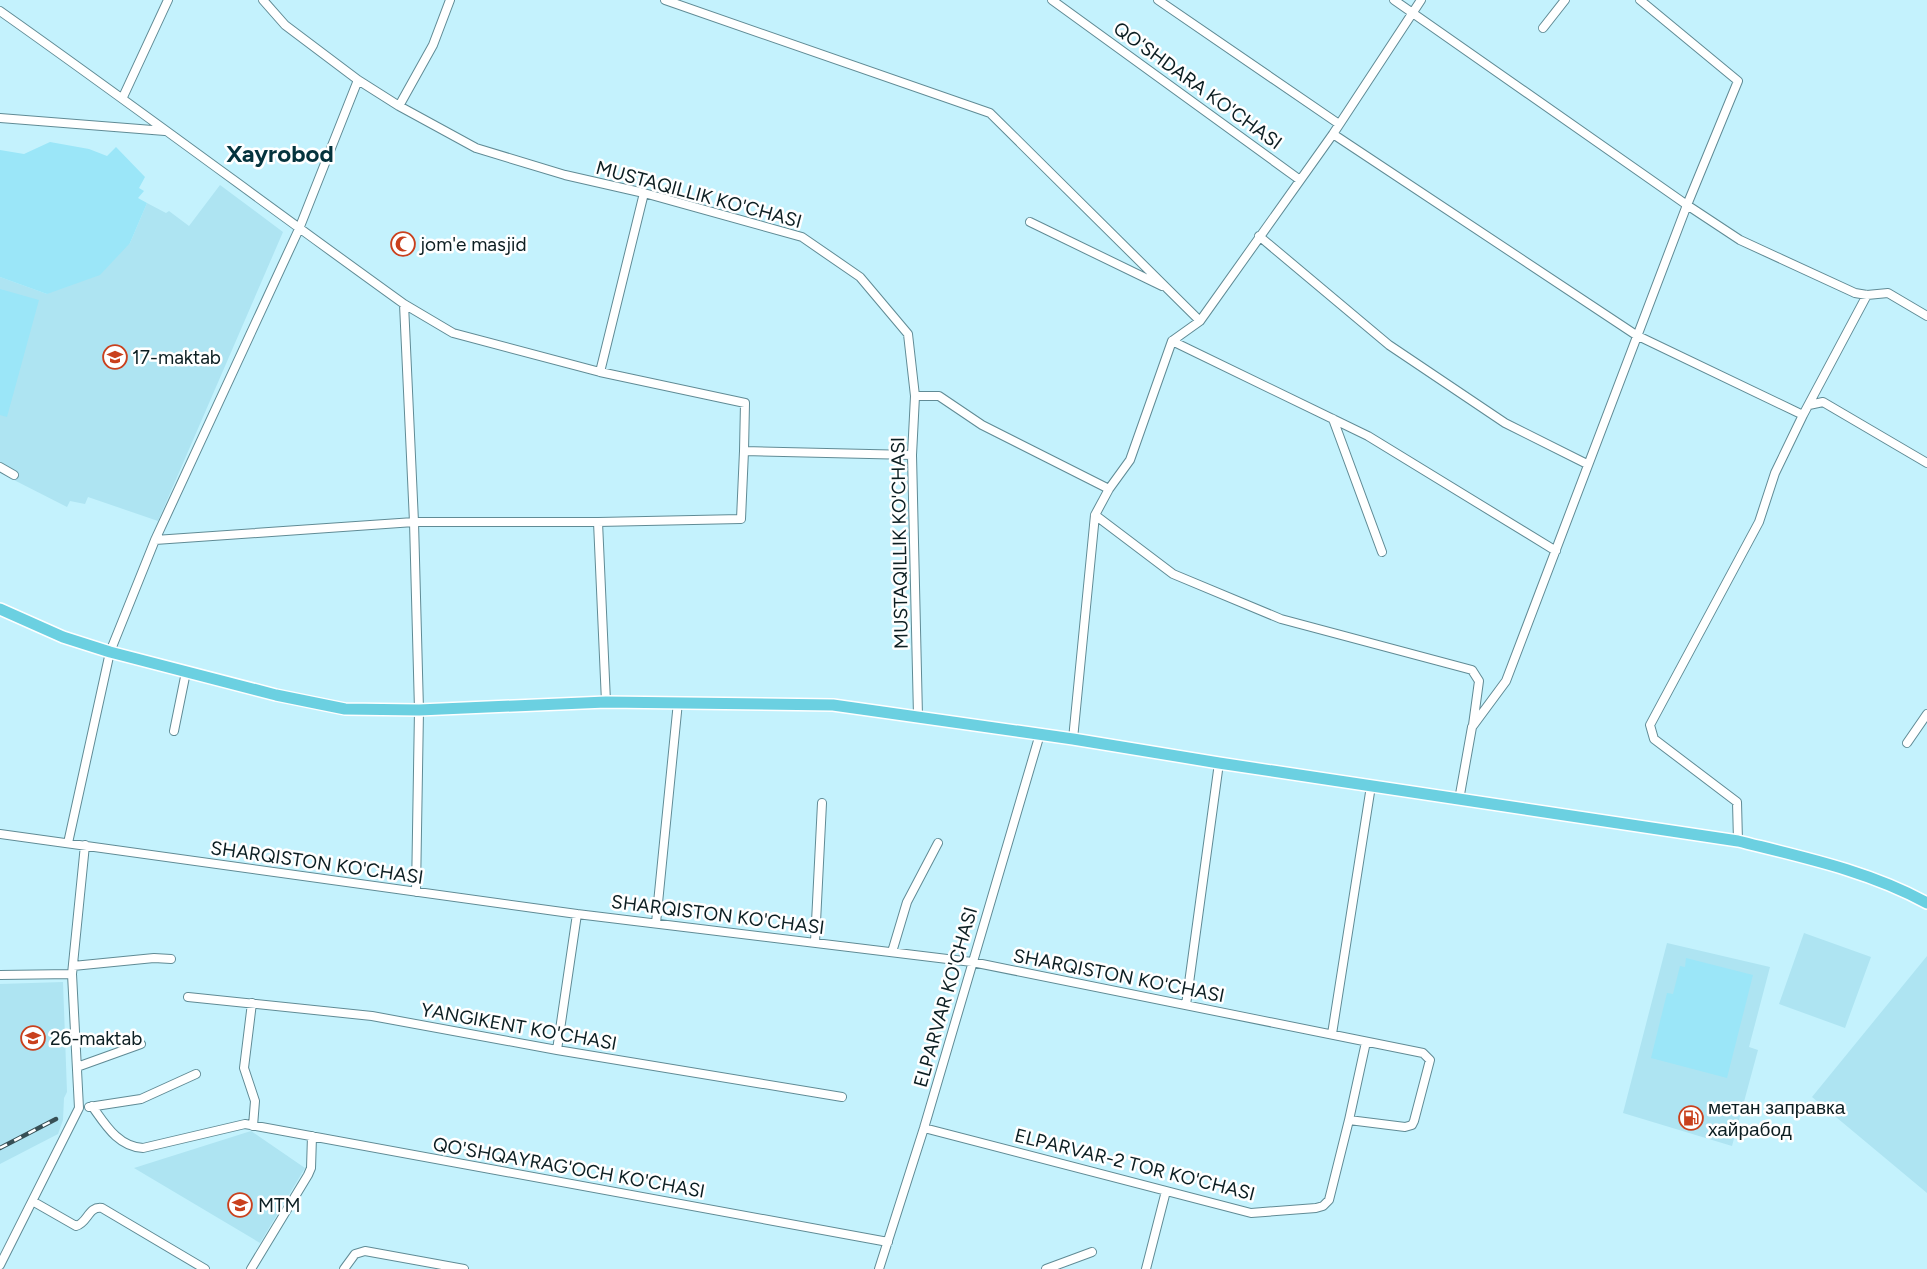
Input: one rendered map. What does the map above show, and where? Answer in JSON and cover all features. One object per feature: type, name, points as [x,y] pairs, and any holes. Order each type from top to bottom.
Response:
[{"type":"main road","points":[[0,609],[64,637],[110,652],[276,695],[345,709],[419,710],[606,702],[833,704],[1738,841],[1795,855],[1864,876],[1899,889],[1927,903]]},
{"type":"street","points":[[123,97],[168,0]]},
{"type":"street","name":"MUSTAQILLIK KO'CHASI","points":[[263,0],[285,25],[358,80],[399,106],[476,148],[565,175],[644,193],[802,236],[860,277],[908,334],[915,396],[912,455],[918,716]]},
{"type":"street","points":[[399,106],[433,44],[450,0]]},
{"type":"street","points":[[665,0],[990,113],[1200,321]]},
{"type":"street","name":"QO'SHDARA KO'CHASI","points":[[1052,0],[1300,180]]},
{"type":"street","points":[[1158,0],[1339,124]]},
{"type":"street","points":[[1394,0],[1740,240],[1855,293],[1867,295],[1888,293],[1927,316]]},
{"type":"street","points":[[1073,739],[1095,515],[1109,489],[1130,460],[1172,341],[1200,321],[1333,134],[1421,0]]},
{"type":"street","points":[[1543,28],[1565,0]]},
{"type":"street","points":[[1472,727],[1506,681],[1636,335],[1738,81],[1640,0]]},
{"type":"street","points":[[0,11],[123,97],[165,131],[404,304],[453,334],[600,372],[744,403],[741,519],[598,522],[414,522],[155,540]]},
{"type":"street","points":[[68,843],[110,652],[155,540],[299,229],[358,80]]},
{"type":"street","points":[[0,118],[165,131]]},
{"type":"street","points":[[1333,134],[1636,335],[1803,415]]},
{"type":"street","points":[[600,372],[644,193]]},
{"type":"street","points":[[1030,222],[1168,289]]},
{"type":"street","points":[[1259,236],[1389,345],[1506,423],[1588,464]]},
{"type":"street","points":[[1738,841],[1737,802],[1654,739],[1650,725],[1760,522],[1775,473],[1803,415],[1867,295]]},
{"type":"street","points":[[404,304],[414,522],[419,710],[416,892]]},
{"type":"street","points":[[1172,341],[1368,436],[1556,551]]},
{"type":"street","points":[[915,396],[939,396],[982,425],[1109,489]]},
{"type":"street","points":[[1809,405],[1823,402],[1927,463]]},
{"type":"street","points":[[1333,419],[1382,552]]},
{"type":"street","points":[[744,451],[912,455]]},
{"type":"street","points":[[0,467],[14,475]]},
{"type":"street","points":[[1095,515],[1173,574],[1281,619],[1472,670],[1479,681],[1459,800]]},
{"type":"street","points":[[598,522],[606,702]]},
{"type":"street","points":[[174,731],[186,672]]},
{"type":"street","points":[[656,923],[678,702]]},
{"type":"street","points":[[1907,743],[1927,714]]},
{"type":"street","name":"ELPARVAR KO'CHASI","points":[[879,1269],[924,1128],[1040,734]]},
{"type":"street","points":[[1186,1005],[1219,763]]},
{"type":"street","points":[[1332,1034],[1371,786]]},
{"type":"street","points":[[815,942],[822,803]]},
{"type":"street","name":"SHARQISTON KO'CHASI","points":[[0,834],[578,914],[972,962],[1423,1053],[1430,1060],[1412,1125],[1405,1127],[1349,1120]]},
{"type":"street","points":[[892,952],[907,902],[938,843]]},
{"type":"street","points":[[0,1265],[34,1202],[80,1108],[73,970],[85,846]]},
{"type":"street","points":[[557,1050],[578,914]]},
{"type":"street","points":[[0,975],[73,970],[154,958],[171,959]]},
{"type":"street","name":"YANGIKENT KO'CHASI","points":[[188,996],[372,1016],[557,1050],[842,1097]]},
{"type":"street","points":[[252,1003],[244,1068],[254,1101],[253,1126]]},
{"type":"street","name":"ELPARVAR-2 TOR KO'CHASI","points":[[924,1128],[1251,1213],[1316,1208],[1327,1203],[1330,1197],[1366,1042]]},
{"type":"street","points":[[77,1067],[141,1044]]},
{"type":"street","points":[[80,1108],[140,1099],[196,1074]]},
{"type":"street","name":"QO'SHQAYRAG'OCH KO'CHASI","points":[[92,1106],[112,1133],[126,1144],[136,1148],[143,1148],[245,1124],[888,1242]]},
{"type":"street","points":[[251,1269],[308,1175],[311,1168],[312,1136]]},
{"type":"street","points":[[1146,1269],[1166,1191]]},
{"type":"street","points":[[34,1202],[76,1226],[80,1226],[91,1211],[96,1208],[102,1208],[205,1269]]},
{"type":"street","points":[[344,1269],[350,1259],[365,1251],[464,1269]]},
{"type":"street","points":[[1046,1269],[1092,1252]]},
{"type":"street","points":[[414,1260],[417,1269]]},
{"type":"shaded area","points":[[50,142],[89,149],[107,156],[116,147],[145,177],[139,188],[144,191],[138,198],[147,203],[130,243],[100,275],[47,294],[0,277],[0,150],[24,154]]},
{"type":"shaded area","name":"17-maktab","points":[[220,185],[283,232],[158,521],[88,497],[85,504],[70,501],[67,507],[12,479],[15,473],[0,463],[0,277],[47,294],[130,243],[147,203],[166,213],[169,211],[189,226]]},
{"type":"shaded area","points":[[0,289],[39,300],[7,417],[0,415]]},
{"type":"shaded area","points":[[1804,933],[1871,957],[1845,1028],[1779,1004]]},
{"type":"shaded area","points":[[1667,943],[1770,967],[1749,1047],[1758,1050],[1732,1146],[1623,1113]]},
{"type":"shaded area","points":[[1927,956],[1927,1193],[1812,1097]]},
{"type":"shaded area","points":[[1686,958],[1753,975],[1727,1078],[1651,1058],[1667,993],[1673,994],[1680,966],[1685,967]]},
{"type":"shaded area","name":"26-maktab","points":[[63,982],[67,1092],[64,1098],[63,1120],[58,1134],[0,1164],[0,984]]},
{"type":"shaded area","name":"MTM","points":[[251,1131],[305,1168],[260,1243],[134,1168]]},
{"type":"railway","points":[[0,1148],[56,1119]]},
{"type":"place","name":"jom'e masjid","points":[[403,244]]},
{"type":"place","name":"17-maktab","points":[[115,357]]},
{"type":"place","name":"26-maktab","points":[[33,1038]]},
{"type":"place","name":"метан заправка хайрабод","points":[[1691,1118]]},
{"type":"place","name":"MTM","points":[[240,1205]]},
{"type":"district","name":"Xayrobod","points":[[280,154]]}]
